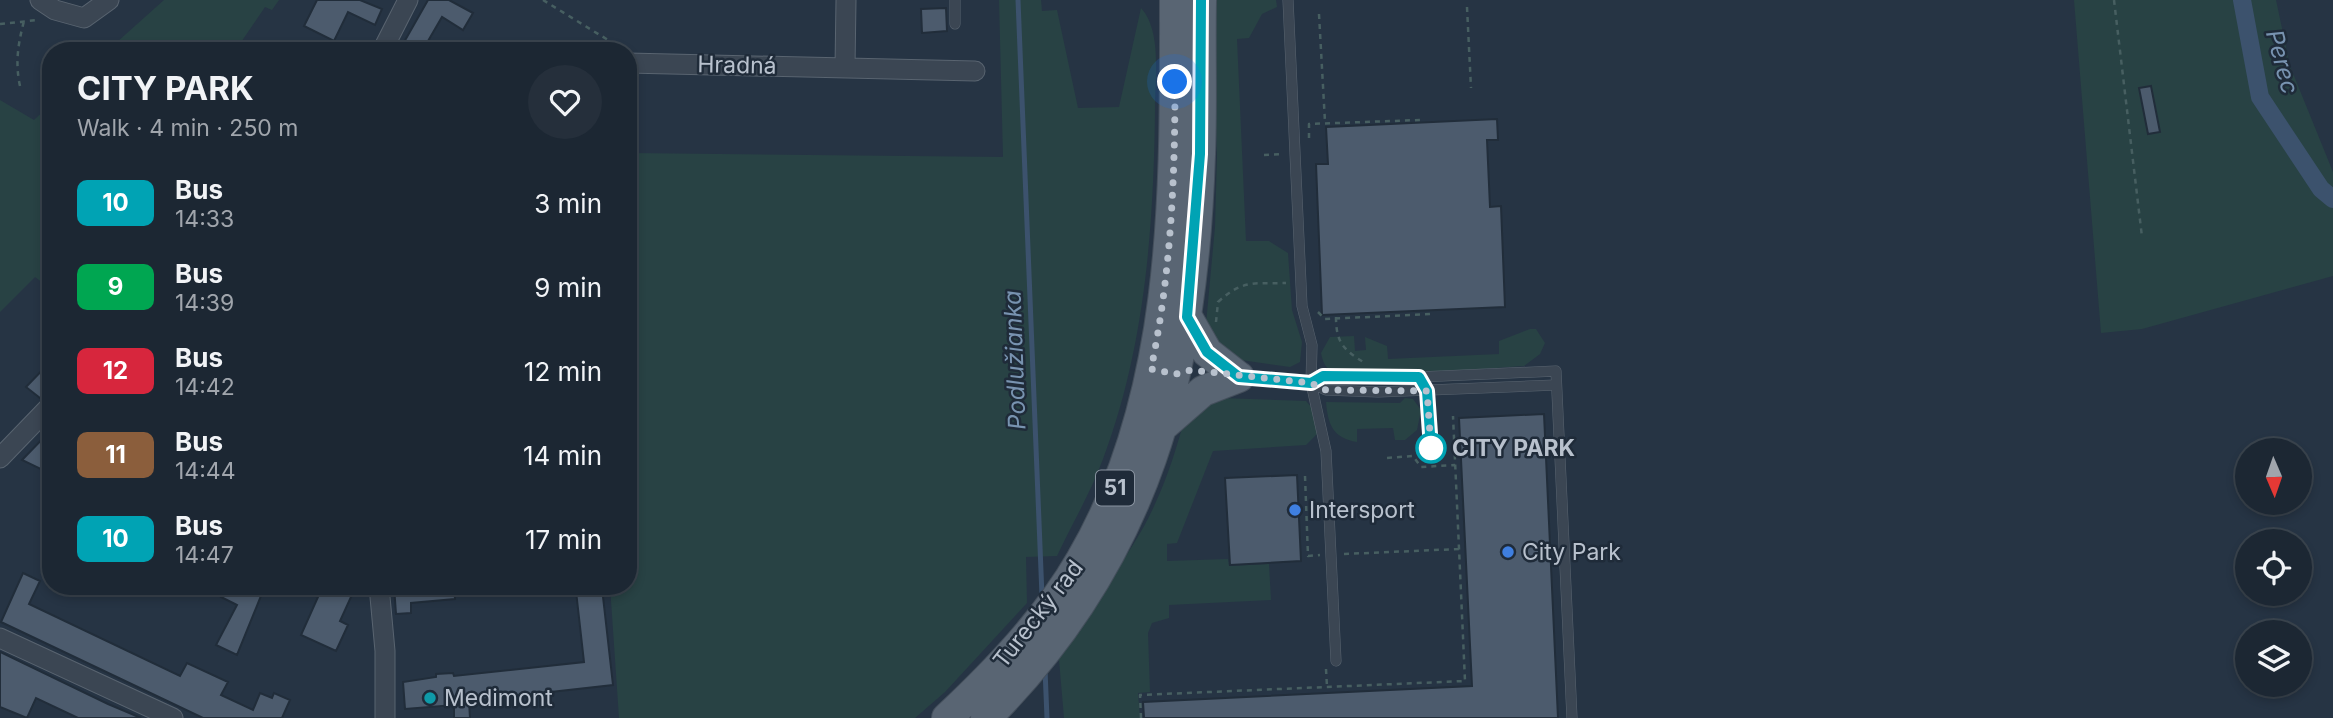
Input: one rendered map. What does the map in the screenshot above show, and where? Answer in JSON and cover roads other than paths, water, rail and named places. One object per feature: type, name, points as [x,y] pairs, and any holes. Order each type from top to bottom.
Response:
[{"type":"main road","name":"Turecký rad","points":[[986,718],[1031,669],[1082,604],[1121,533],[1164,425],[1165,287],[1175,136],[1175,0]]},
{"type":"main road","name":"Turecký rad","points":[[947,718],[1027,633],[1056,598],[1082,558],[1114,491],[1187,317],[1200,154],[1201,0]]},
{"type":"main road","points":[[1187,317],[1207,352],[1239,377]]},
{"type":"main road","points":[[1163,371],[1191,370],[1239,377]]},
{"type":"main road","points":[[1163,371],[1203,391]]},
{"type":"main road","points":[[1164,425],[1203,391],[1239,377]]},
{"type":"street","points":[[40,0],[55,10],[84,18],[106,2]]},
{"type":"street","points":[[845,68],[846,0]]},
{"type":"street","points":[[385,42],[400,3]]},
{"type":"street","name":"Hradná","points":[[637,63],[975,71]]},
{"type":"street","points":[[0,458],[42,414]]},
{"type":"street","points":[[380,595],[385,651],[385,718]]},
{"type":"street","points":[[0,638],[173,718]]},
{"type":"lane","points":[[955,0],[955,24]]},
{"type":"lane","points":[[1287,0],[1302,306],[1312,345],[1311,383],[1326,451],[1336,661]]},
{"type":"lane","points":[[1311,383],[1323,376],[1419,377],[1556,370],[1572,718]]},
{"type":"lane","points":[[1239,377],[1311,383],[1326,390],[1427,391],[1556,385]]},
{"type":"lane","points":[[1419,377],[1427,391],[1431,448]]},
{"type":"waterway","name":"Podlužianka","points":[[1018,0],[1042,596]]},
{"type":"waterway","name":"Perec","points":[[2242,0],[2260,97],[2321,189],[2333,199]]},
{"type":"waterway","name":"Podlužianka","points":[[1045,669],[1047,718]]},
{"type":"place","name":"CITY PARK","points":[[1431,448]]},
{"type":"place","name":"Intersport","points":[[1295,510]]},
{"type":"place","name":"City Park","points":[[1508,552]]},
{"type":"place","name":"Medimont","points":[[430,698]]}]
